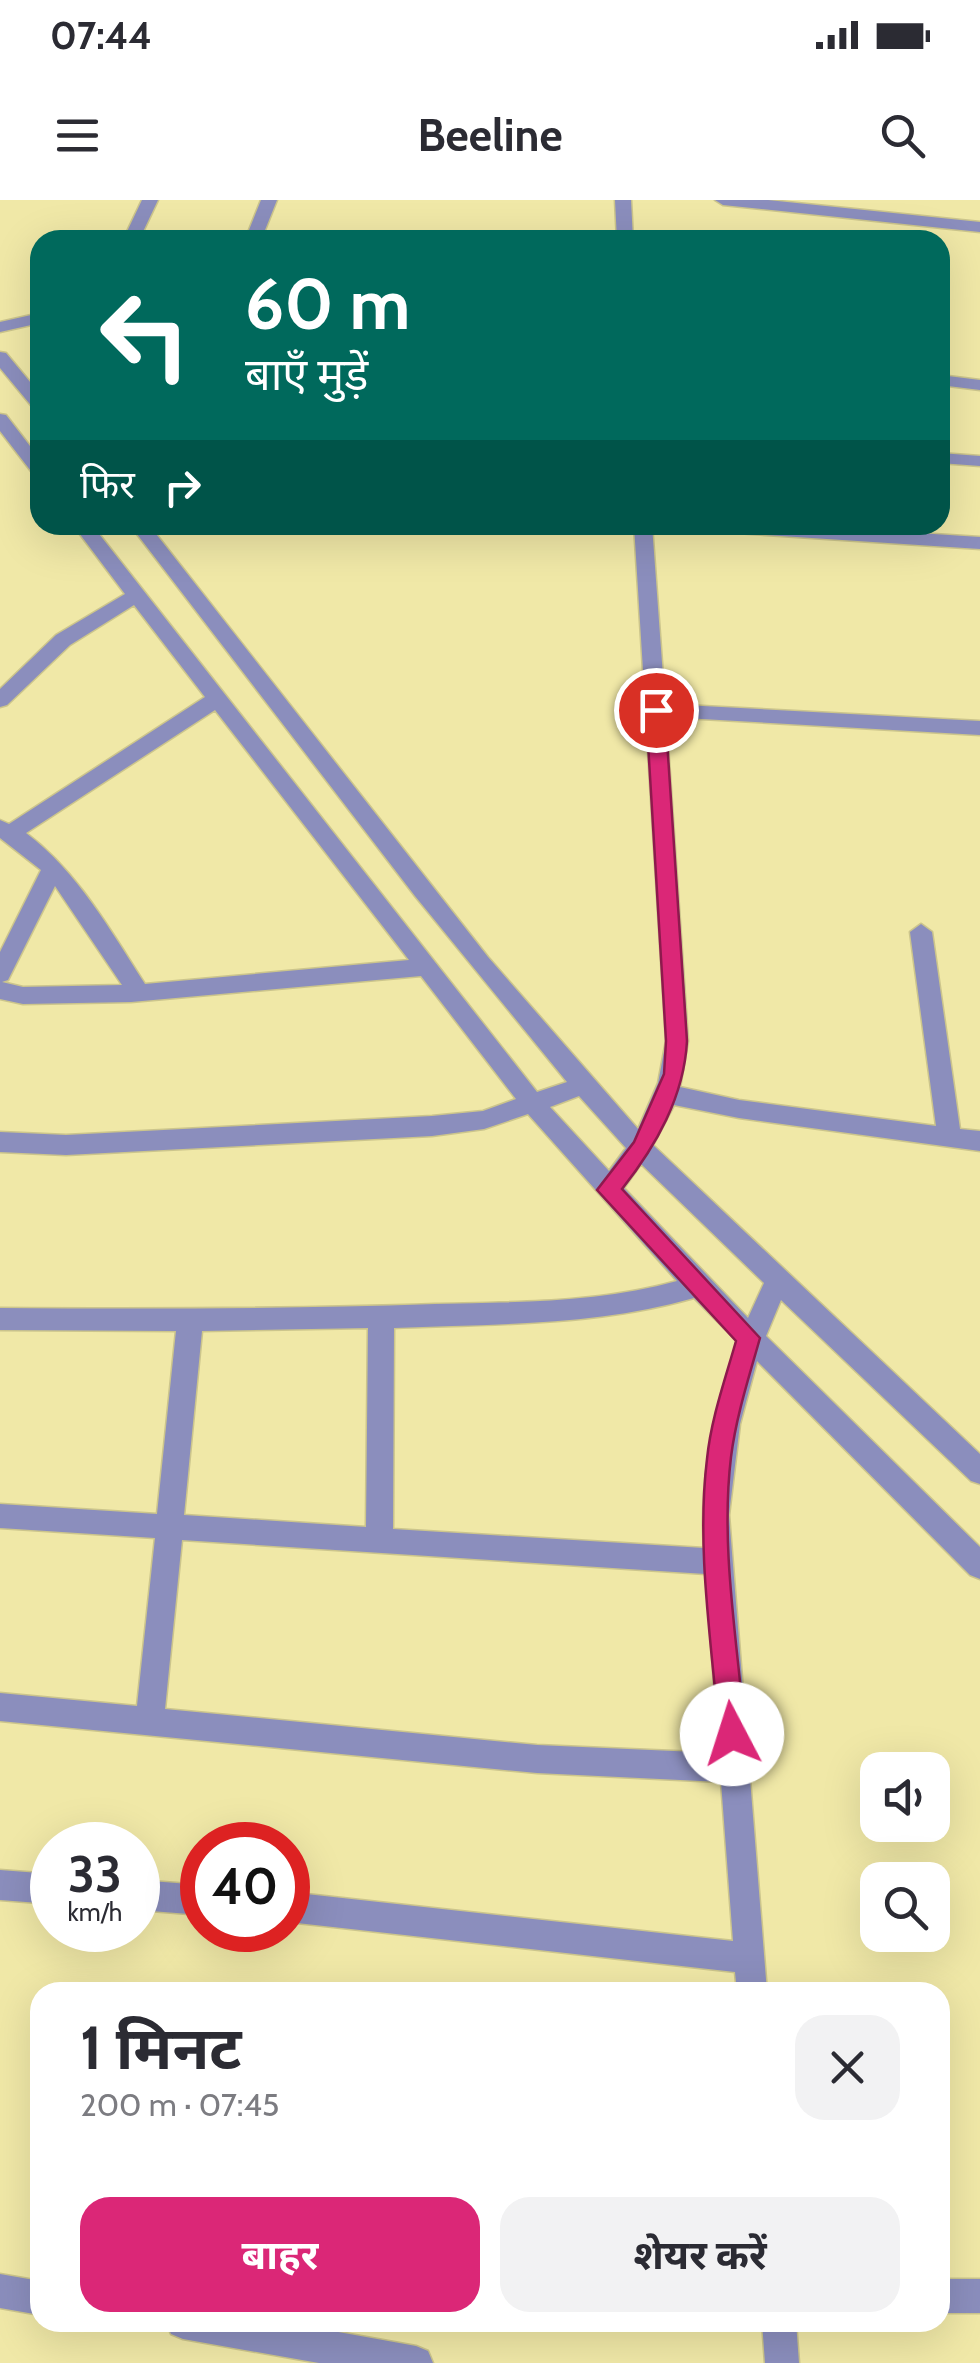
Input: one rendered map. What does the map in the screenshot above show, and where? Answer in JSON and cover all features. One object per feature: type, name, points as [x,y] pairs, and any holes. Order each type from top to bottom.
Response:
[{"type":"street","points":[[136,230],[150,200]]},
{"type":"street","points":[[257,230],[269,200]]},
{"type":"street","points":[[623,200],[624,230]]},
{"type":"street","points":[[723,200],[980,228]]},
{"type":"street","points":[[0,327],[30,320]]},
{"type":"street","points":[[0,357],[30,393]]},
{"type":"street","points":[[950,381],[980,384]]},
{"type":"street","points":[[0,420],[30,458]]},
{"type":"street","points":[[950,459],[980,461]]},
{"type":"street","points":[[90,535],[534,1105],[608,1190],[749,1338],[980,1566]]},
{"type":"street","points":[[146,535],[476,958],[584,1085],[777,1282],[980,1472]]},
{"type":"street","points":[[608,1190],[642,1147],[667,1094],[675,1074],[677,1041],[645,535]]},
{"type":"street","points":[[858,535],[980,543]]},
{"type":"street","points":[[0,700],[63,640],[136,595]]},
{"type":"street","points":[[138,992],[52,869],[6,830],[217,700]]},
{"type":"street","points":[[656,710],[980,728]]},
{"type":"street","points":[[0,974],[52,869]]},
{"type":"street","points":[[921,932],[949,1137]]},
{"type":"street","points":[[0,990],[24,997],[138,992],[425,967]]},
{"type":"street","points":[[0,1142],[66,1145],[432,1126],[484,1120],[584,1085]]},
{"type":"street","points":[[667,1094],[756,1111],[980,1140]]},
{"type":"street","points":[[751,1982],[715,1515],[719,1457],[728,1408],[749,1338],[777,1282]]},
{"type":"street","points":[[0,1318],[381,1318],[600,1310],[650,1302],[699,1286]]},
{"type":"street","points":[[379,1540],[381,1318]]},
{"type":"street","points":[[150,1720],[190,1319]]},
{"type":"street","points":[[0,1516],[718,1562]]},
{"type":"street","points":[[0,1707],[537,1760],[735,1768]]},
{"type":"street","points":[[0,1885],[30,1887]]},
{"type":"street","points":[[310,1908],[750,1958]]},
{"type":"street","points":[[0,2292],[30,2296]]},
{"type":"street","points":[[950,2296],[980,2296]]},
{"type":"street","points":[[240,2332],[416,2363]]},
{"type":"street","points":[[780,2332],[782,2363]]},
{"type":"route","points":[[656,710],[677,1041],[675,1074],[642,1147],[608,1190],[749,1338],[728,1408],[719,1457],[715,1515],[732,1734]]}]
